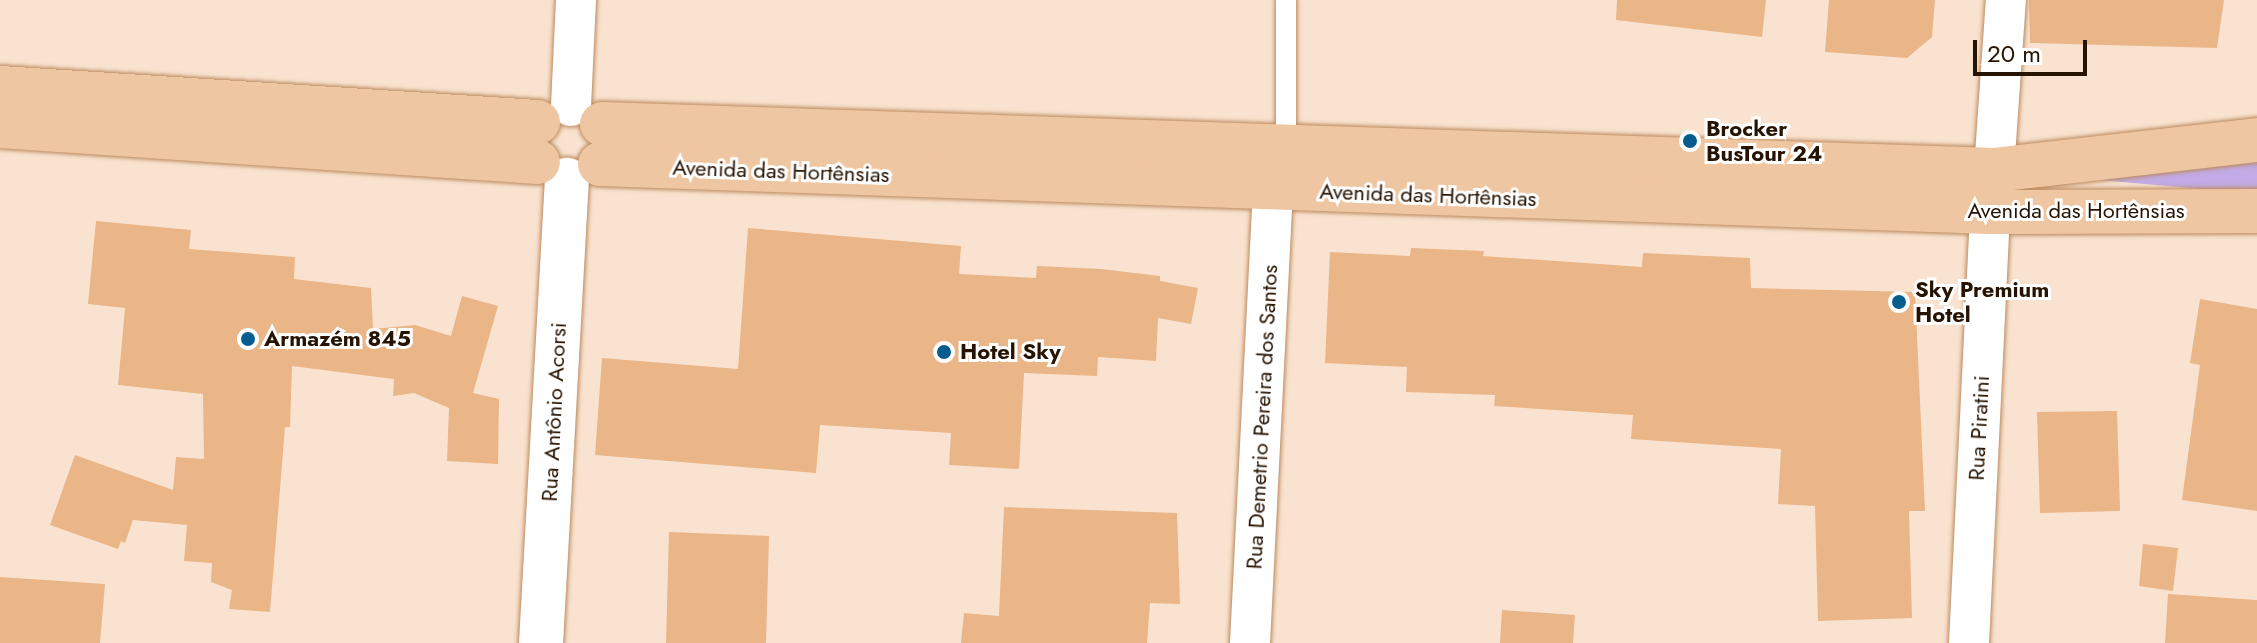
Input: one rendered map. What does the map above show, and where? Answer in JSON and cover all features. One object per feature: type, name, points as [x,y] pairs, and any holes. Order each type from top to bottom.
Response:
[{"type":"main road","name":"Avenida das Hortênsias","points":[[0,88],[569,143],[1273,190],[1992,191],[2257,140]]},
{"type":"main road","name":"Avenida das Hortênsias","points":[[0,126],[569,143],[1286,146],[2257,211]]},
{"type":"street","name":"Rua Antônio Acorsi","points":[[541,643],[576,0]]},
{"type":"street","name":"Rua Piratini","points":[[1969,643],[1992,191],[2006,0]]},
{"type":"street","name":"Rua Demetrio Pereira dos Santos","points":[[1250,643],[1273,190]]},
{"type":"lane","points":[[1286,0],[1286,146]]},
{"type":"shaded area","points":[[2257,158],[2257,194],[2077,178]]},
{"type":"building","points":[[1617,0],[1766,0],[1762,37],[1616,20]]},
{"type":"building","points":[[1829,0],[1935,0],[1932,37],[1907,58],[1825,52]]},
{"type":"building","points":[[2029,0],[2224,0],[2217,48],[2030,43]]},
{"type":"building","points":[[96,221],[191,230],[189,249],[295,257],[294,279],[371,288],[373,329],[415,325],[451,336],[462,296],[498,306],[473,393],[499,399],[498,464],[447,461],[449,408],[414,393],[393,396],[394,379],[292,366],[290,427],[285,427],[270,612],[229,609],[232,590],[211,582],[212,563],[184,561],[187,525],[133,520],[125,543],[121,541],[118,549],[50,525],[75,455],[173,490],[176,457],[204,459],[203,394],[118,385],[125,308],[88,304]]},
{"type":"building","points":[[748,228],[961,246],[959,274],[1036,278],[1037,266],[1101,269],[1160,276],[1160,281],[1198,288],[1191,324],[1158,318],[1156,361],[1098,357],[1097,376],[1024,373],[1019,469],[949,465],[951,433],[820,425],[816,473],[595,455],[602,358],[738,369]]},
{"type":"building","points":[[1411,248],[1484,251],[1483,256],[1642,267],[1643,253],[1750,258],[1751,288],[1915,292],[1925,511],[1909,511],[1912,618],[1818,621],[1815,506],[1778,504],[1781,449],[1631,439],[1633,415],[1494,406],[1495,395],[1406,392],[1407,367],[1325,363],[1330,252],[1410,256]]},
{"type":"building","points":[[2200,299],[2257,309],[2257,511],[2182,500],[2200,365],[2190,363]]},
{"type":"building","points":[[2117,411],[2120,511],[2040,513],[2037,412]]},
{"type":"building","points":[[1004,507],[1177,513],[1180,604],[1150,603],[1147,643],[961,643],[964,613],[999,616]]},
{"type":"building","points":[[669,532],[769,536],[766,643],[666,643]]},
{"type":"building","points":[[2143,544],[2178,548],[2173,591],[2139,586]]},
{"type":"building","points":[[0,577],[105,584],[100,643],[0,643]]},
{"type":"building","points":[[2168,594],[2257,600],[2257,643],[2165,643]]},
{"type":"building","points":[[1502,610],[1575,615],[1573,643],[1500,643]]},
{"type":"place","name":"Brocker BusTour 24","points":[[1690,141]]},
{"type":"place","name":"Sky Premium Hotel","points":[[1899,302]]},
{"type":"place","name":"Armazém 845","points":[[248,339]]},
{"type":"place","name":"Hotel Sky","points":[[944,352]]}]
